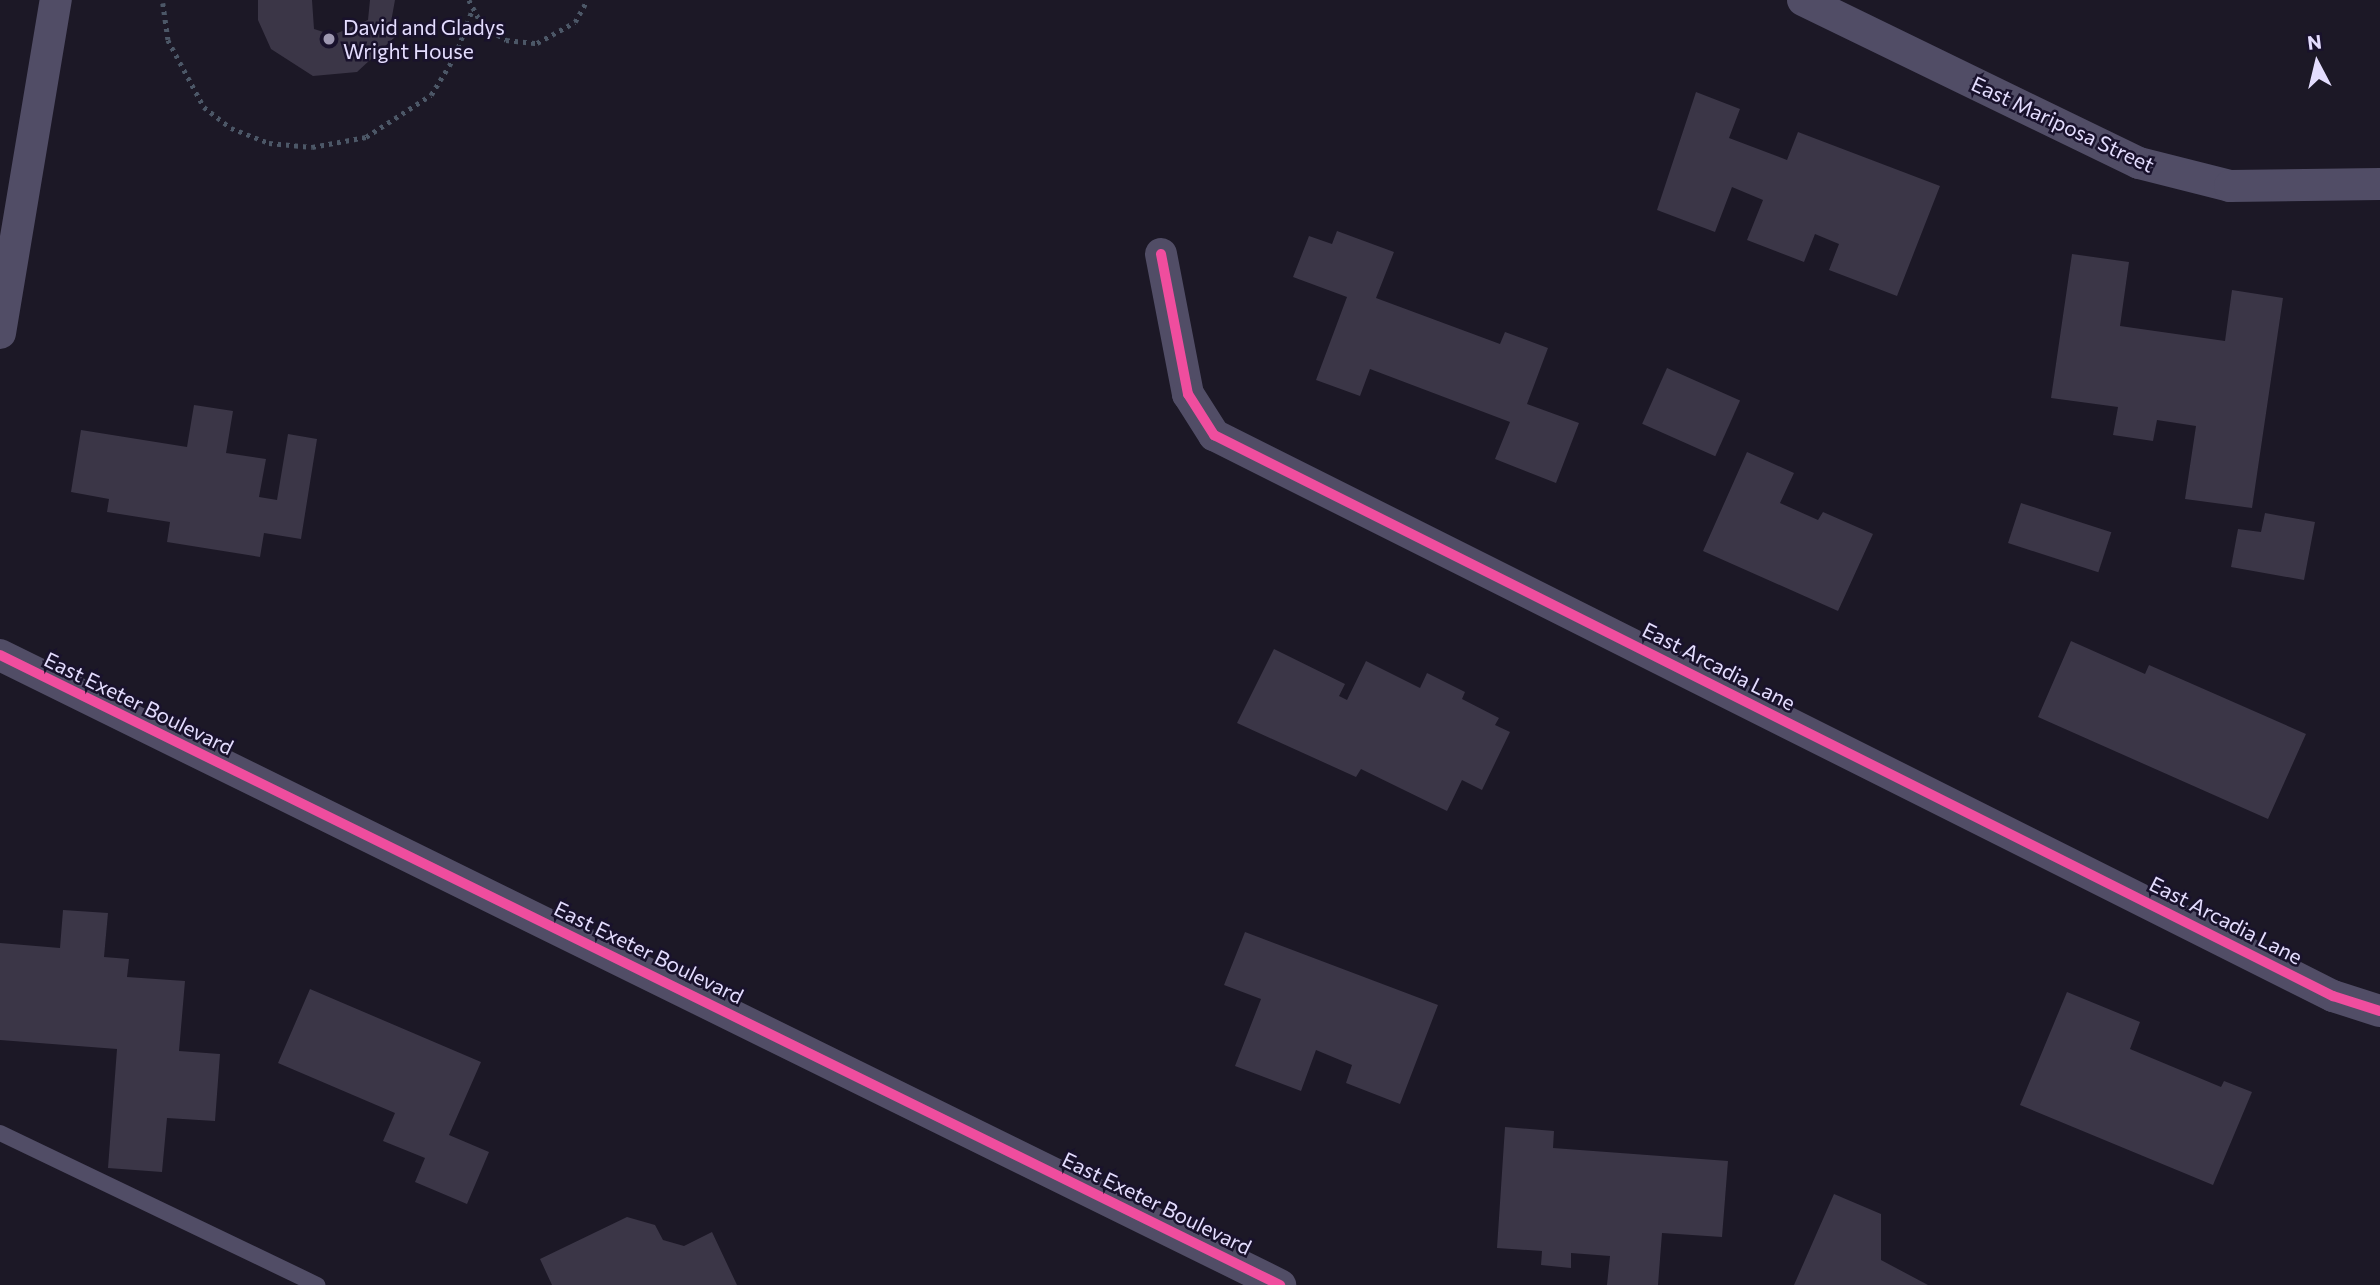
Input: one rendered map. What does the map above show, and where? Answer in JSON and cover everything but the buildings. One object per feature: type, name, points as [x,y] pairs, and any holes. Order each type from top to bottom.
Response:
[{"type":"street","points":[[0,334],[57,0]]},
{"type":"street","name":"East Mariposa Street","points":[[1803,0],[2139,163],[2230,186],[2380,184]]},
{"type":"street","name":"East Arcadia Lane","points":[[1161,254],[1188,394],[1214,435],[2333,996],[2380,1011]]},
{"type":"street","name":"East Exeter Boulevard","points":[[0,655],[1280,1285]]},
{"type":"lane","points":[[0,1133],[317,1285]]},
{"type":"path","points":[[469,0],[472,10],[506,40],[537,43],[575,22],[587,0]]},
{"type":"path","points":[[163,3],[168,40],[204,107],[231,128],[269,143],[312,147],[366,138],[431,95],[455,56],[472,10]]},
{"type":"cycle path","points":[[1161,254],[1188,394],[1214,435],[2333,996],[2380,1011]]},
{"type":"cycle path","points":[[0,655],[1280,1285]]},
{"type":"place","name":"David and Gladys Wright House","points":[[329,39]]}]
